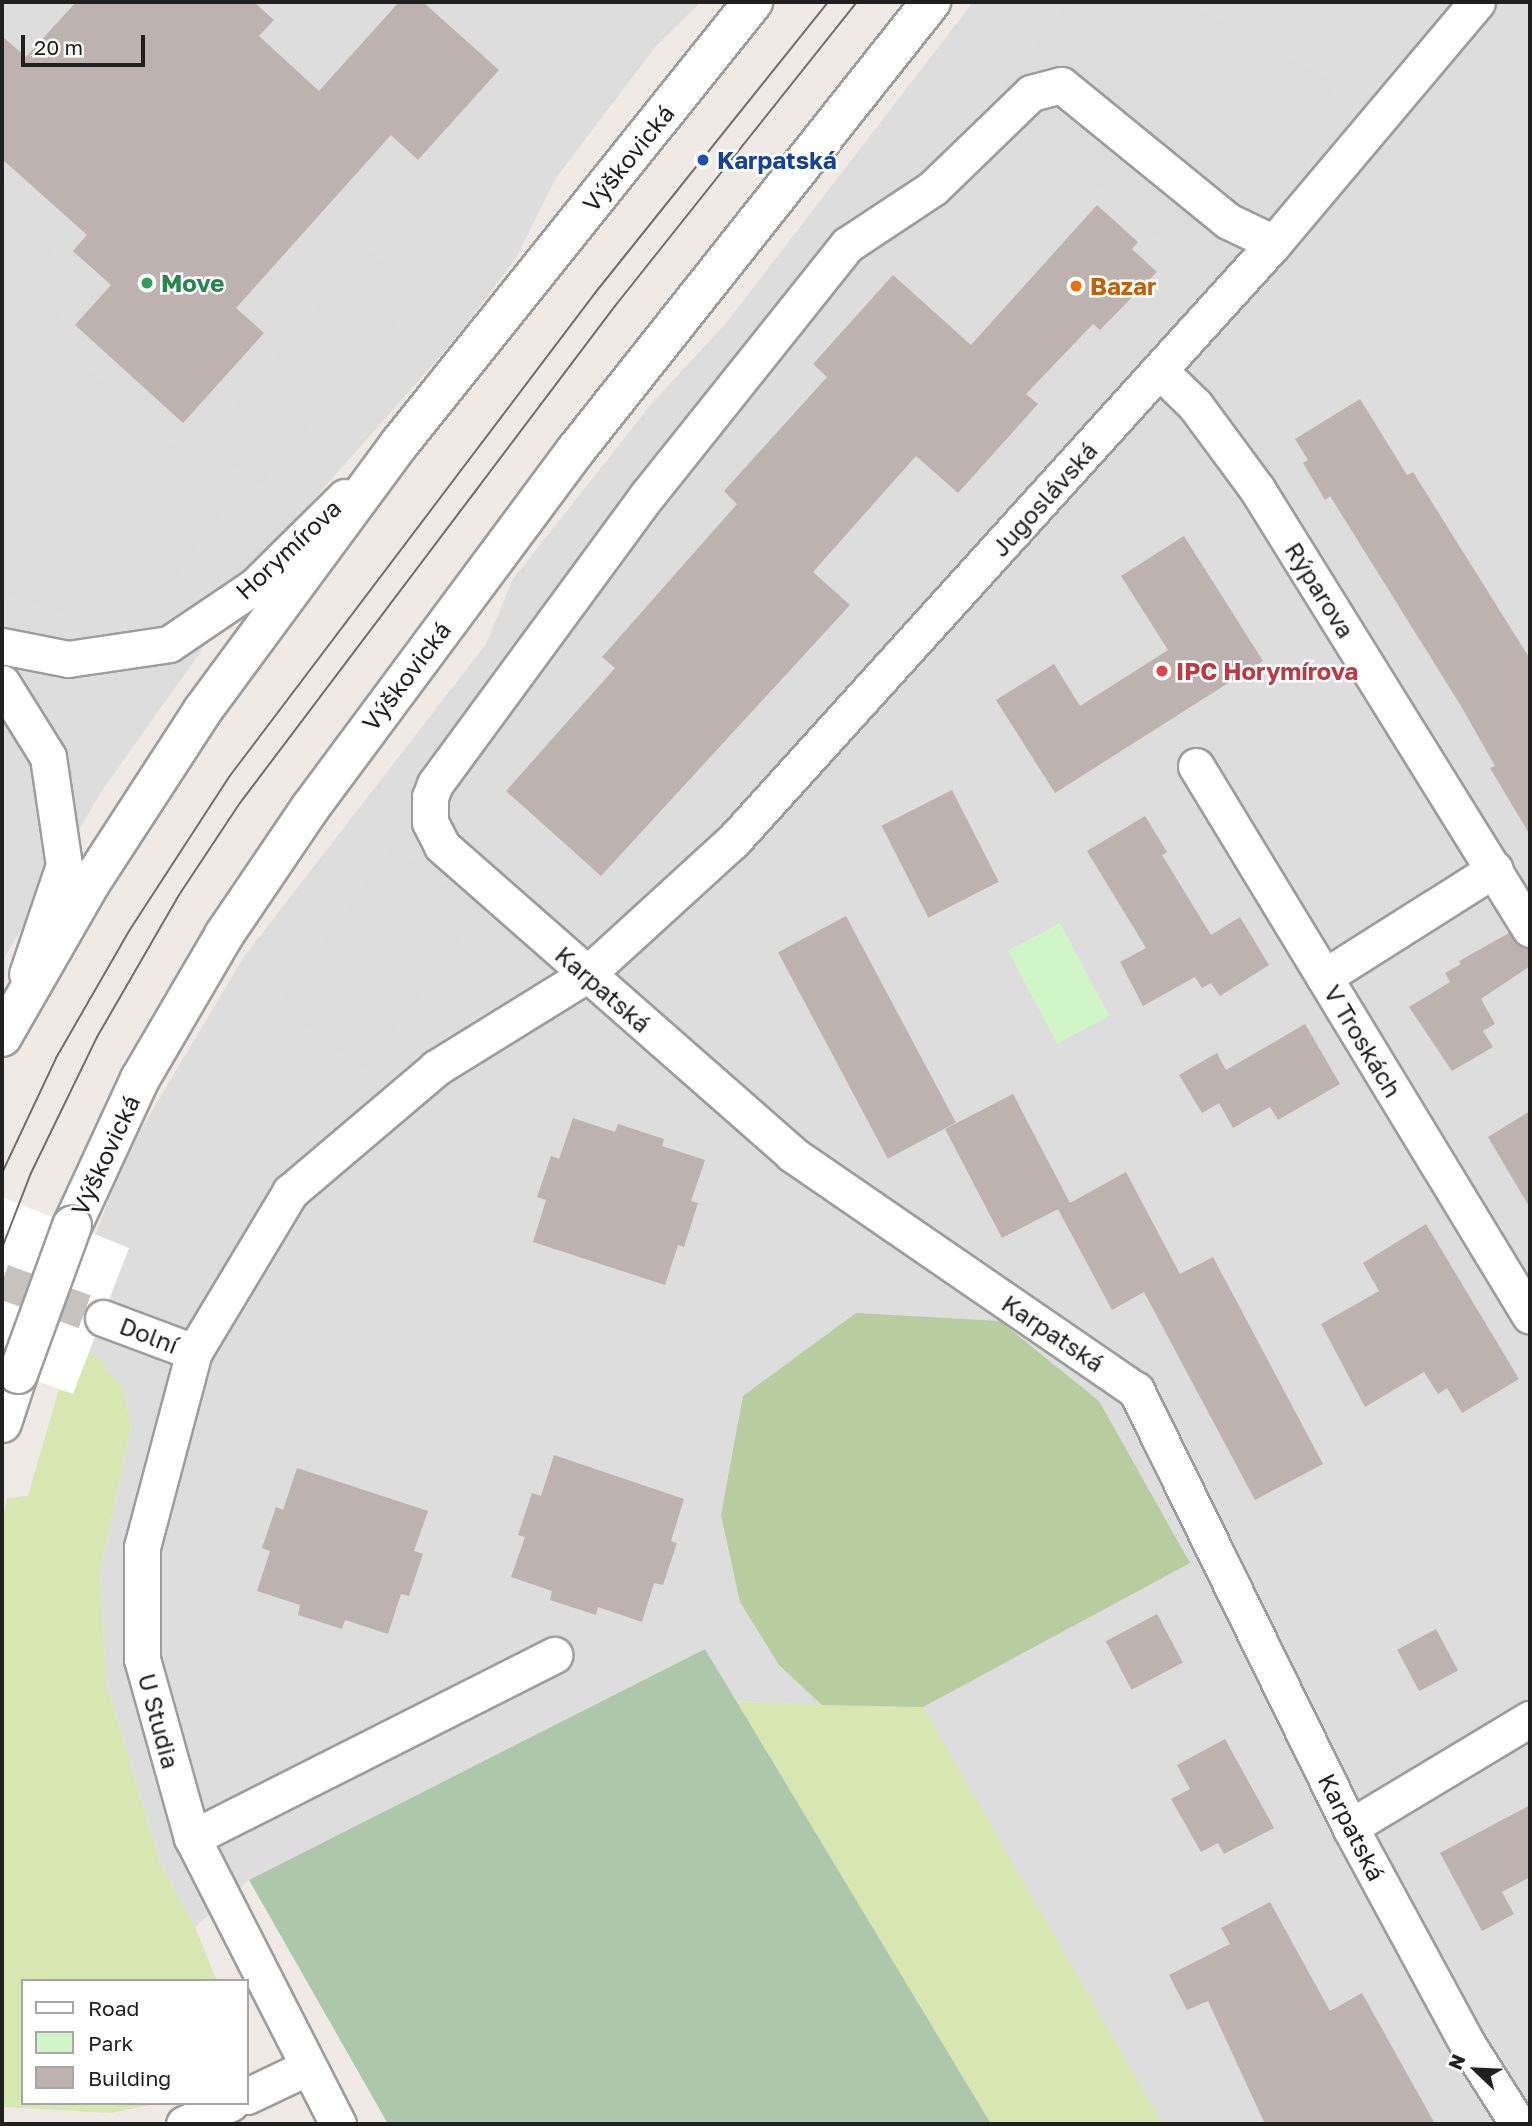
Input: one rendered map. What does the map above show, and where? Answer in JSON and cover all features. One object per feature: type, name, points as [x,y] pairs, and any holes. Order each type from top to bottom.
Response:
[{"type":"street","name":"Výškovická","points":[[9,1023],[168,760],[400,443],[753,2]]},
{"type":"street","name":"Výškovická","points":[[2,1423],[72,1226],[140,1079],[181,1006],[318,796],[576,450],[931,2]]},
{"type":"street","name":"Jugoslávská","points":[[194,1352],[290,1192],[436,1068],[586,975],[741,832],[1274,243],[1474,2]]},
{"type":"street","name":"Karpatská","points":[[1274,243],[1228,220],[1061,85],[1031,93],[933,188],[847,245],[648,494],[435,784],[429,810],[442,846],[792,1154],[1136,1390],[1350,1827],[1468,2045],[1518,2124]]},
{"type":"street","name":"Rýparova","points":[[1159,370],[1195,405],[1257,489],[1530,929]]},
{"type":"street","name":"Horymírova","points":[[2,646],[68,659],[169,644],[256,585],[400,443]]},
{"type":"street","points":[[2,683],[48,757],[64,864],[9,1023]]},
{"type":"street","name":"V Troskách","points":[[1196,766],[1530,1315]]},
{"type":"street","points":[[1324,977],[1495,869]]},
{"type":"street","name":"Dolní","points":[[103,1318],[194,1352]]},
{"type":"street","name":"U Studia","points":[[194,1352],[157,1480],[142,1547],[139,1599],[142,1659],[192,1838],[306,2068],[338,2124]]},
{"type":"street","points":[[192,1838],[554,1655]]},
{"type":"street","points":[[1350,1827],[1530,1719]]},
{"type":"street","points":[[248,2096],[306,2068]]},
{"type":"street","points":[[184,2124],[227,2105]]},
{"type":"shaded area","points":[[2,2],[701,2],[656,46],[556,178],[516,258],[456,338],[287,530],[101,792],[2,962]]},
{"type":"shaded area","points":[[564,2],[621,2],[595,30]]},
{"type":"shaded area","points":[[973,2],[1530,2],[1530,2124],[1163,2124],[923,1708],[737,1702],[705,1649],[249,1880],[195,1927],[160,1863],[106,1681],[100,1571],[131,1428],[124,1390],[98,1358],[59,1336],[123,1160],[243,958],[486,644],[513,579],[652,403],[726,323]]},
{"type":"shaded area","points":[[1070,2],[1182,2],[1337,85],[1181,255],[995,98]]},
{"type":"shaded area","points":[[2,180],[65,235],[44,259],[78,291],[46,333],[230,498],[151,611],[73,614],[2,592]]},
{"type":"shaded area","points":[[367,250],[419,294],[258,485],[206,442]]},
{"type":"shaded area","points":[[393,848],[480,911],[366,1068],[279,1005]]},
{"type":"green space","points":[[1060,923],[1109,1016],[1057,1043],[1008,951]]},
{"type":"green space","points":[[856,1313],[1000,1321],[1099,1401],[1190,1563],[923,1707],[822,1705],[779,1665],[740,1602],[721,1515],[743,1396]]},
{"type":"green space","points":[[72,1344],[98,1358],[124,1390],[131,1428],[100,1571],[106,1681],[160,1863],[195,1927],[216,1979],[21,1979],[21,2105],[149,2105],[111,2113],[2,2107],[2,1523],[7,1498],[28,1496]]},
{"type":"green space","points":[[705,1649],[991,2124],[388,2124],[249,1880]]},
{"type":"green space","points":[[737,1702],[923,1707],[1163,2124],[991,2124]]},
{"type":"pier","points":[[2,1197],[129,1248],[73,1394],[2,1368]]},
{"type":"building","points":[[76,2],[254,2],[274,20],[259,36],[319,91],[399,2],[423,2],[499,70],[418,160],[391,135],[236,308],[264,333],[183,423],[75,325],[111,285],[73,251],[87,235],[2,159],[2,36],[26,57]]},
{"type":"building","points":[[1097,205],[1138,242],[1132,249],[1157,272],[1100,330],[1093,324],[1026,394],[1038,404],[958,493],[916,456],[813,572],[850,605],[601,876],[506,791],[615,668],[602,657],[737,504],[724,491],[827,377],[813,364],[893,275],[971,345]]},
{"type":"building","points":[[1360,399],[1407,475],[1413,472],[1530,659],[1530,835],[1490,768],[1495,766],[1461,706],[1330,496],[1325,500],[1303,463],[1308,460],[1295,439]]},
{"type":"building","points":[[1184,536],[1263,661],[1055,793],[996,700],[1054,664],[1080,706],[1168,650],[1121,576]]},
{"type":"building","points":[[952,790],[999,882],[928,918],[882,826]]},
{"type":"building","points":[[1145,816],[1167,852],[1162,855],[1211,935],[1240,917],[1269,965],[1220,996],[1211,983],[1202,988],[1195,977],[1143,1006],[1120,962],[1146,948],[1087,851]]},
{"type":"building","points":[[846,916],[956,1123],[888,1159],[778,952]]},
{"type":"building","points":[[1509,933],[1520,946],[1529,949],[1530,966],[1481,999],[1495,1024],[1483,1031],[1493,1047],[1452,1071],[1409,1007],[1450,982],[1445,973],[1461,964],[1459,961]]},
{"type":"building","points":[[1305,1024],[1340,1084],[1278,1120],[1270,1107],[1233,1128],[1219,1103],[1202,1113],[1179,1075],[1217,1053],[1226,1070]]},
{"type":"building","points":[[1013,1094],[1070,1203],[1126,1172],[1180,1274],[1213,1257],[1323,1464],[1255,1500],[1144,1292],[1112,1310],[1058,1209],[1002,1238],[945,1129]]},
{"type":"building","points":[[1530,1111],[1530,1208],[1488,1137]]},
{"type":"building","points":[[573,1118],[615,1132],[618,1124],[664,1139],[662,1146],[705,1160],[691,1201],[698,1203],[684,1247],[678,1245],[665,1285],[533,1242],[546,1200],[537,1197],[551,1156],[559,1159]]},
{"type":"building","points":[[1426,1224],[1519,1379],[1462,1413],[1447,1388],[1438,1394],[1424,1372],[1365,1407],[1321,1324],[1379,1291],[1363,1263]]},
{"type":"building","points":[[554,1455],[684,1499],[671,1541],[677,1543],[663,1585],[654,1583],[642,1622],[598,1607],[596,1615],[550,1600],[552,1591],[511,1577],[525,1537],[518,1535],[532,1493],[541,1496]]},
{"type":"building","points":[[297,1468],[428,1511],[414,1551],[423,1554],[409,1596],[401,1594],[388,1634],[345,1620],[342,1629],[298,1615],[300,1605],[257,1591],[270,1551],[262,1548],[276,1507],[283,1510]]},
{"type":"building","points":[[1157,1614],[1183,1663],[1132,1690],[1106,1641]]},
{"type":"building","points":[[1436,1629],[1458,1670],[1419,1691],[1397,1650]]},
{"type":"building","points":[[1225,1739],[1274,1828],[1224,1854],[1218,1843],[1201,1852],[1171,1799],[1190,1789],[1177,1765]]},
{"type":"building","points":[[1530,1805],[1530,1877],[1502,1892],[1514,1914],[1482,1931],[1440,1853]]},
{"type":"building","points":[[1270,1902],[1330,2011],[1362,1993],[1435,2124],[1265,2124],[1208,2001],[1187,2010],[1169,1975],[1230,1944],[1221,1928]]},
{"type":"tunnel","points":[[2,1281],[103,1318]]},
{"type":"tram line","points":[[2,1173],[56,1058],[129,931],[229,777],[595,293],[828,2]]},
{"type":"tram line","points":[[2,1248],[31,1173],[97,1037],[179,895],[240,803],[615,306],[857,2]]},
{"type":"place","name":"Karpatská","points":[[703,160]]},
{"type":"place","name":"Move","points":[[147,283]]},
{"type":"place","name":"Bazar","points":[[1076,286]]},
{"type":"place","name":"IPC Horymírova","points":[[1162,671]]}]
